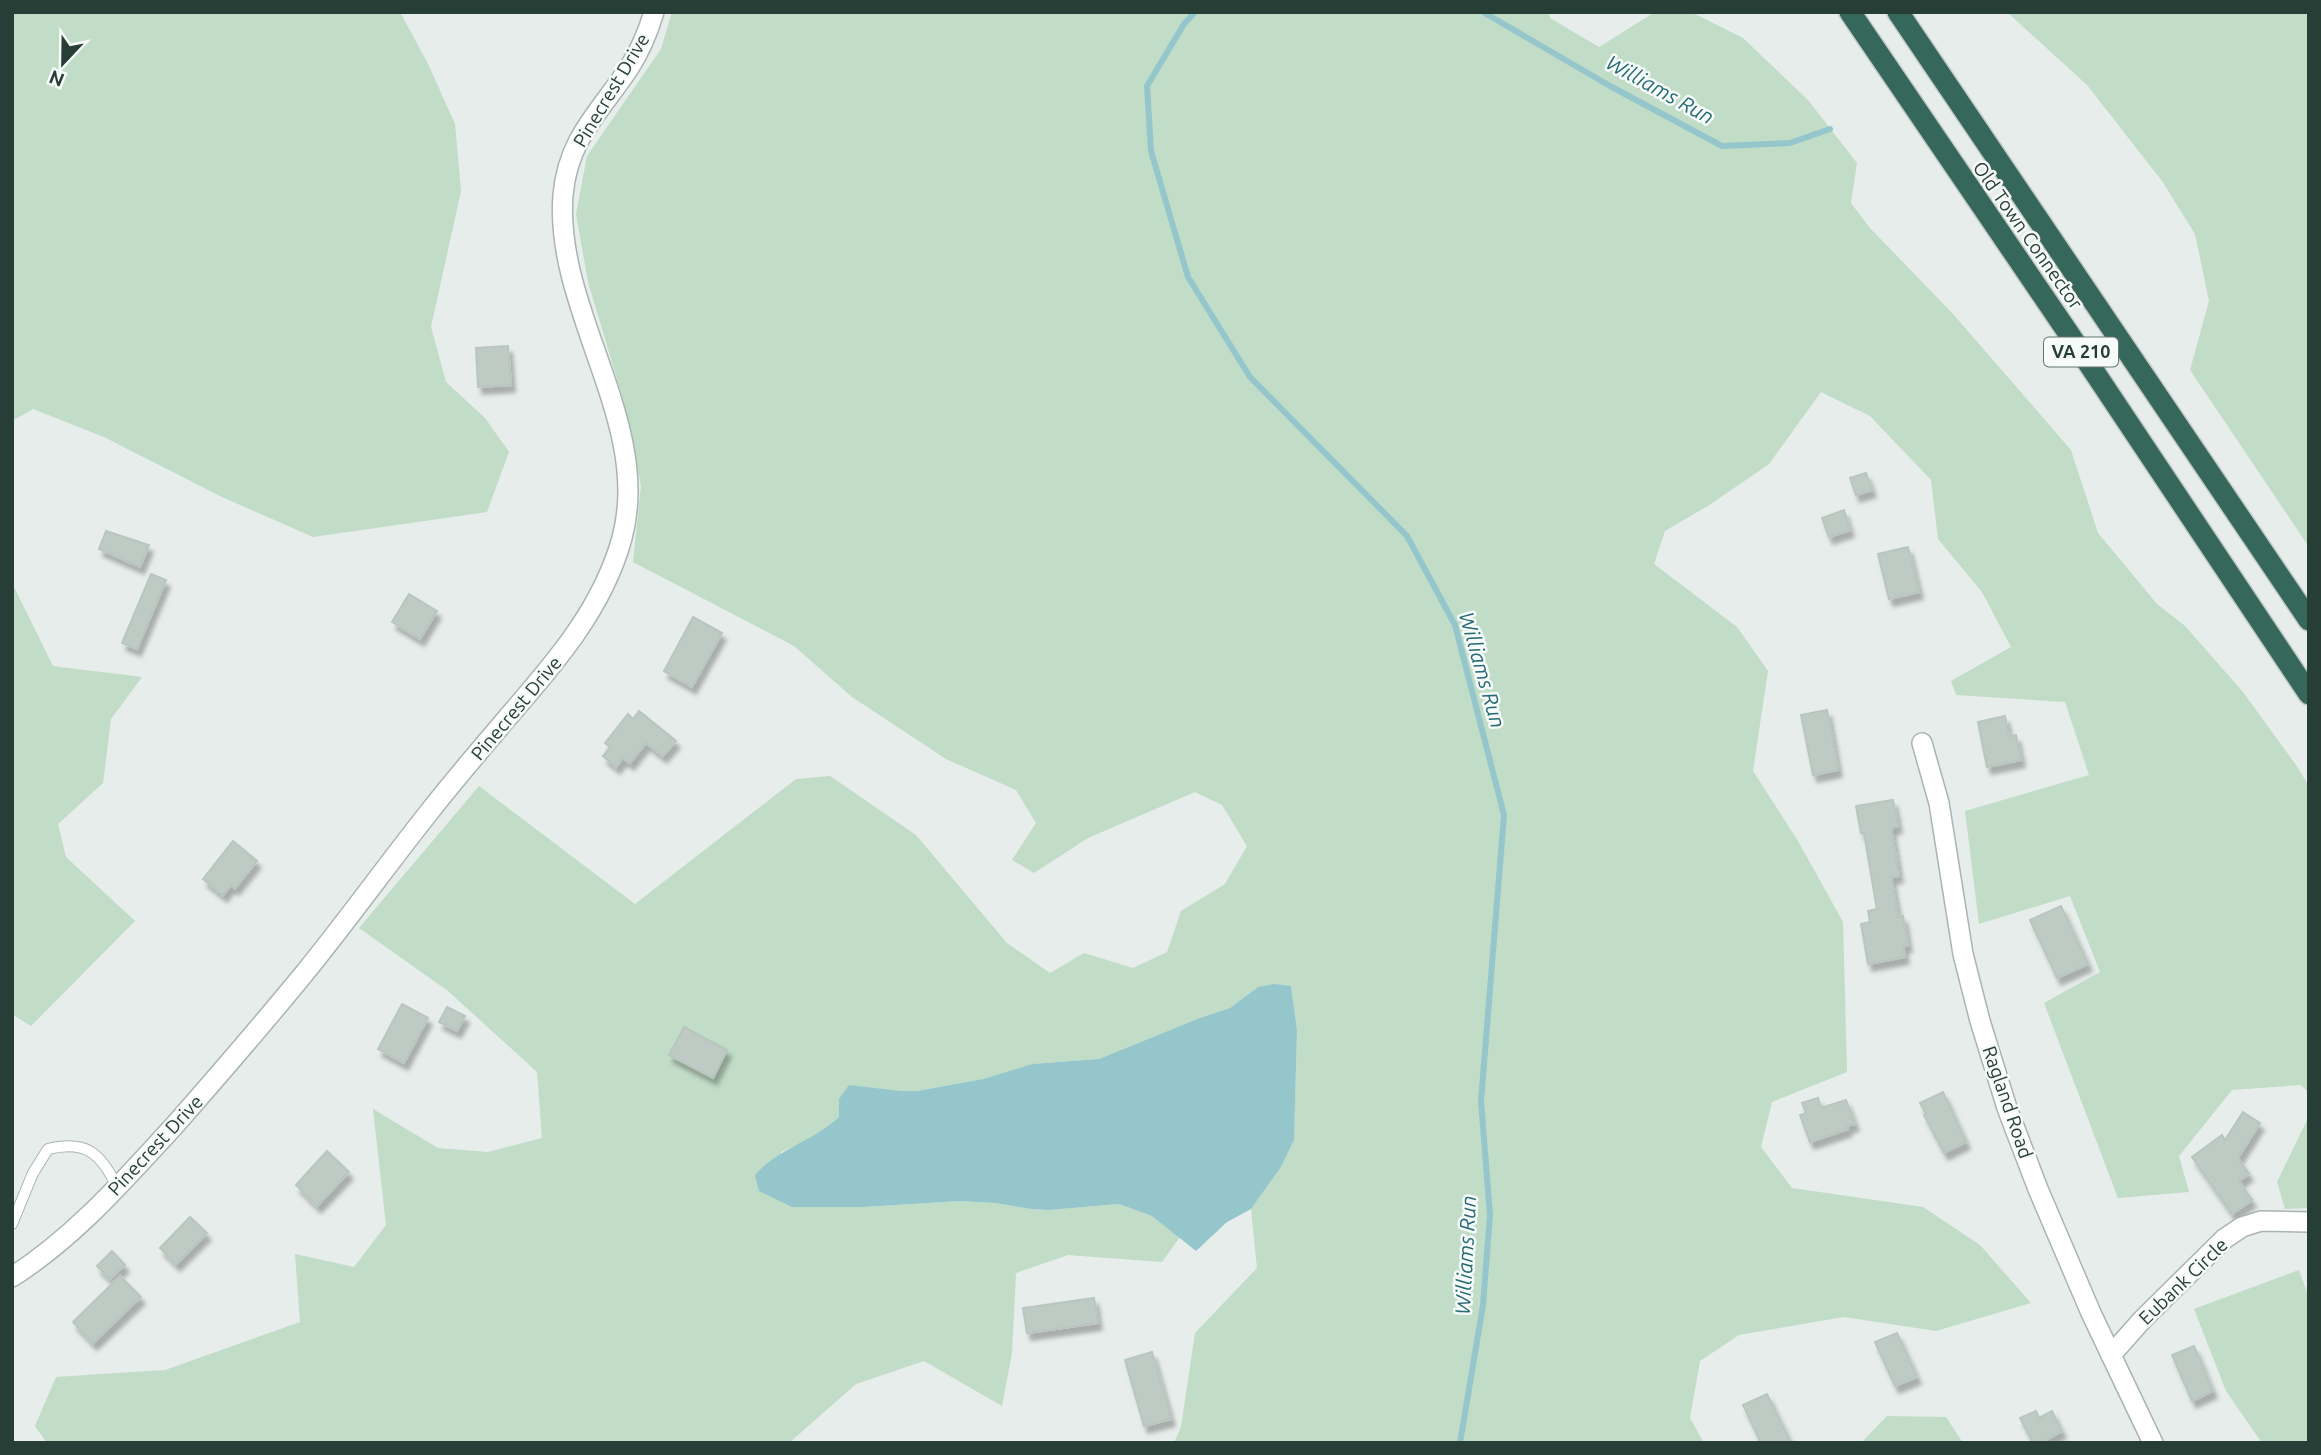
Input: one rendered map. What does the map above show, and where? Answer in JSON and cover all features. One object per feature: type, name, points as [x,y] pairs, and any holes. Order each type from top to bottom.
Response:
[{"type":"highway","name":"Old Town Connector","points":[[1850,12],[2309,694]]},
{"type":"highway","name":"Old Town Connector","points":[[1898,12],[2309,620]]},
{"type":"street","name":"Pinecrest Drive","points":[[12,1277],[74,1231],[204,1092],[304,974],[433,807],[562,654],[587,617],[607,578],[622,539],[628,482],[625,457],[603,370],[584,323],[571,275],[563,229],[563,194],[569,164],[579,137],[628,69],[643,43],[654,12]]},
{"type":"street","name":"Ragland Road","points":[[1922,743],[1939,803],[1963,954],[2007,1108],[2111,1355],[2153,1443]]},
{"type":"street","name":"Eubank Circle","points":[[2111,1355],[2141,1320],[2224,1239],[2242,1227],[2261,1221],[2308,1222]]},
{"type":"lane","points":[[12,1224],[33,1173],[48,1149],[64,1145],[83,1147],[96,1154],[107,1166],[117,1186]]},
{"type":"green space","points":[[12,12],[400,12],[428,64],[455,124],[461,191],[431,327],[446,382],[485,418],[509,452],[487,512],[313,537],[222,497],[104,437],[33,409],[12,421]]},
{"type":"green space","points":[[672,12],[1549,12],[1550,18],[1599,47],[1655,12],[1691,12],[1743,38],[1808,100],[1857,163],[1851,203],[1869,227],[1953,314],[2071,450],[2098,533],[2157,604],[2185,626],[2243,692],[2309,786],[2309,1093],[2301,1085],[2232,1090],[2179,1156],[2189,1192],[2118,1198],[2044,1003],[2100,972],[2070,896],[1979,924],[1965,811],[2089,775],[2065,702],[1956,695],[1951,681],[2011,647],[1982,592],[1938,539],[1931,480],[1870,416],[1821,392],[1769,464],[1711,504],[1665,531],[1654,564],[1737,627],[1768,671],[1753,771],[1798,841],[1843,922],[1847,1072],[1772,1102],[1761,1147],[1792,1188],[1923,1207],[1980,1245],[2031,1303],[1936,1331],[1844,1317],[1739,1335],[1700,1361],[1690,1418],[1704,1443],[1174,1443],[1181,1427],[1195,1333],[1257,1268],[1251,1209],[1281,1167],[1294,1140],[1297,1029],[1291,986],[1258,987],[1230,1008],[1099,1059],[1032,1064],[983,1079],[917,1091],[839,1099],[839,1117],[833,1123],[812,1138],[781,1152],[792,1207],[863,1207],[961,1201],[1049,1210],[1119,1204],[1152,1216],[1180,1237],[1162,1262],[1068,1255],[1016,1273],[1012,1353],[1002,1406],[924,1361],[856,1384],[789,1443],[47,1443],[35,1426],[56,1377],[165,1370],[300,1322],[295,1254],[354,1267],[386,1225],[373,1109],[438,1148],[488,1152],[542,1138],[537,1072],[448,991],[359,928],[479,786],[635,904],[796,779],[830,776],[916,835],[1007,943],[1050,973],[1084,953],[1133,968],[1167,952],[1181,911],[1225,884],[1247,846],[1222,805],[1195,792],[1088,838],[1034,873],[1012,860],[1036,823],[1016,790],[946,759],[852,697],[794,646],[633,562],[641,486],[622,396],[588,282],[576,214],[587,156],[661,49]]},
{"type":"green space","points":[[2007,12],[2309,12],[2309,547],[2190,370],[2209,301],[2195,234],[2162,181],[2087,85]]},
{"type":"green space","points":[[12,583],[53,666],[142,677],[111,719],[103,783],[58,824],[66,857],[135,921],[31,1026],[12,1014]]},
{"type":"green space","points":[[2309,1116],[2309,1208],[2285,1209],[2277,1182]]},
{"type":"green space","points":[[2299,1270],[2309,1298],[2309,1443],[2262,1443],[2226,1391],[2194,1309]]},
{"type":"green space","points":[[1887,1416],[1946,1417],[1963,1443],[1861,1443]]},
{"type":"water","points":[[1274,984],[1291,986],[1297,1030],[1294,1140],[1281,1167],[1251,1209],[1227,1222],[1196,1251],[1152,1216],[1119,1204],[1049,1210],[961,1201],[863,1207],[792,1207],[759,1191],[755,1175],[774,1158],[818,1133],[839,1117],[839,1099],[849,1085],[917,1091],[983,1079],[1032,1064],[1099,1059],[1230,1008],[1258,987]]},
{"type":"building","points":[[508,346],[511,385],[478,387],[476,348]]},
{"type":"building","points":[[1866,473],[1872,490],[1856,495],[1850,478]]},
{"type":"building","points":[[1844,510],[1850,530],[1829,537],[1822,518]]},
{"type":"building","points":[[106,531],[149,545],[140,567],[99,549]]},
{"type":"building","points":[[1908,547],[1919,592],[1889,599],[1878,554]]},
{"type":"building","points":[[151,574],[166,580],[137,649],[122,643]]},
{"type":"building","points":[[409,594],[437,611],[420,639],[392,622]]},
{"type":"building","points":[[693,617],[722,633],[692,687],[664,671]]},
{"type":"building","points":[[1827,710],[1838,770],[1813,775],[1801,715]]},
{"type":"building","points":[[639,711],[676,741],[663,756],[646,743],[630,763],[623,758],[616,767],[603,756],[610,747],[605,743],[628,714],[633,719]]},
{"type":"building","points":[[2005,716],[2009,736],[2016,735],[2021,760],[1987,767],[1978,722]]},
{"type":"building","points":[[1893,800],[1898,826],[1891,828],[1899,876],[1891,877],[1898,917],[1903,916],[1908,945],[1903,946],[1905,957],[1868,964],[1861,924],[1870,922],[1868,911],[1877,909],[1864,833],[1861,833],[1856,806]]},
{"type":"building","points":[[233,841],[257,861],[235,888],[231,885],[223,895],[203,879]]},
{"type":"building","points":[[2061,906],[2088,964],[2057,978],[2030,920]]},
{"type":"building","points":[[402,1004],[428,1018],[404,1063],[378,1049]]},
{"type":"building","points":[[447,1007],[465,1016],[457,1031],[439,1022]]},
{"type":"building","points":[[684,1027],[727,1050],[713,1078],[669,1055]]},
{"type":"building","points":[[1943,1092],[1966,1142],[1944,1153],[1920,1103]]},
{"type":"building","points":[[1818,1098],[1821,1108],[1846,1100],[1855,1124],[1810,1142],[1800,1115],[1806,1113],[1802,1103]]},
{"type":"building","points":[[2243,1112],[2260,1123],[2238,1158],[2249,1174],[2239,1181],[2252,1200],[2232,1214],[2192,1157],[2222,1135],[2225,1140]]},
{"type":"building","points":[[327,1151],[349,1172],[317,1206],[296,1185]]},
{"type":"building","points":[[190,1217],[207,1233],[176,1264],[160,1248]]},
{"type":"building","points":[[112,1251],[125,1265],[110,1279],[97,1266]]},
{"type":"building","points":[[120,1276],[141,1297],[93,1343],[73,1322]]},
{"type":"building","points":[[1094,1298],[1098,1323],[1027,1333],[1023,1308]]},
{"type":"building","points":[[1897,1333],[1917,1377],[1895,1386],[1875,1342]]},
{"type":"building","points":[[2194,1346],[2213,1391],[2192,1401],[2172,1355]]},
{"type":"building","points":[[1152,1352],[1171,1419],[1144,1426],[1125,1360]]},
{"type":"building","points":[[1767,1394],[1791,1443],[1761,1443],[1743,1405]]},
{"type":"building","points":[[2036,1411],[2039,1418],[2052,1411],[2062,1431],[2041,1443],[2033,1443],[2020,1418]]},
{"type":"waterway","name":"Williams Run","points":[[1195,12],[1184,24],[1147,86],[1151,151],[1188,277],[1250,377],[1407,536],[1455,625],[1504,815],[1481,1101],[1490,1215],[1483,1305],[1460,1443]]},
{"type":"waterway","name":"Williams Run","points":[[1483,12],[1610,86],[1722,146],[1790,143],[1830,129]]}]
